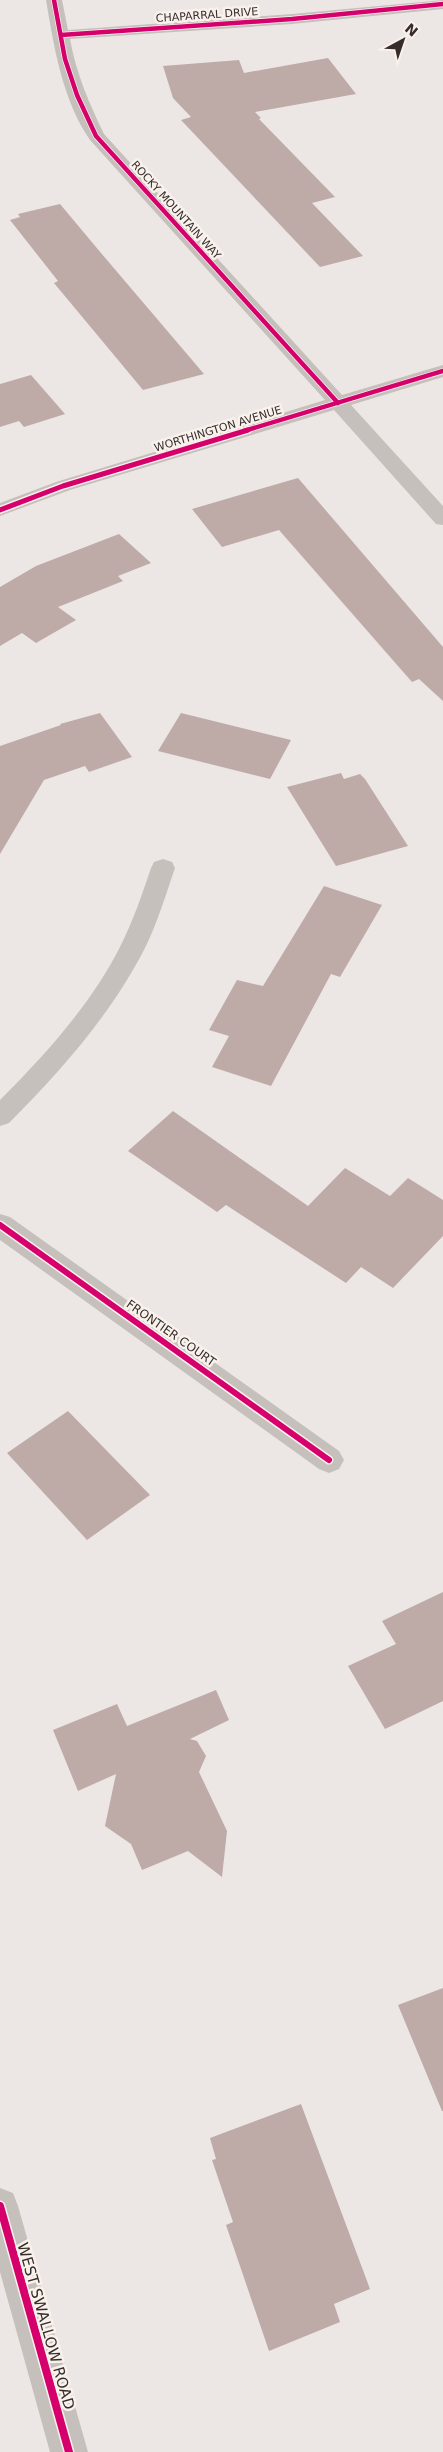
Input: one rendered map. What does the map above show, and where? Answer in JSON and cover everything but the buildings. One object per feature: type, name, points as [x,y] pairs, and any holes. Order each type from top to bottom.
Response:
[{"type":"street","name":"ROCKY MOUNTAIN WAY","points":[[54,0],[65,59],[76,95],[96,136],[443,519]]},
{"type":"street","name":"CHAPARRAL DRIVE","points":[[61,35],[292,19],[443,4]]},
{"type":"street","name":"WORTHINGTON AVENUE","points":[[0,510],[63,486],[443,371]]},
{"type":"street","points":[[0,1116],[48,1068],[90,1016],[128,955],[148,911],[163,868]]},
{"type":"street","name":"FRONTIER COURT","points":[[0,1225],[329,1460]]},
{"type":"street","name":"WEST SWALLOW ROAD","points":[[0,2206],[68,2452]]},
{"type":"cycle path","points":[[54,0],[65,59],[77,95],[96,136],[338,403]]},
{"type":"cycle path","points":[[61,35],[292,19],[443,4]]},
{"type":"cycle path","points":[[0,510],[63,486],[443,371]]},
{"type":"cycle path","points":[[0,1225],[329,1460]]},
{"type":"cycle path","points":[[0,2206],[69,2452]]}]
